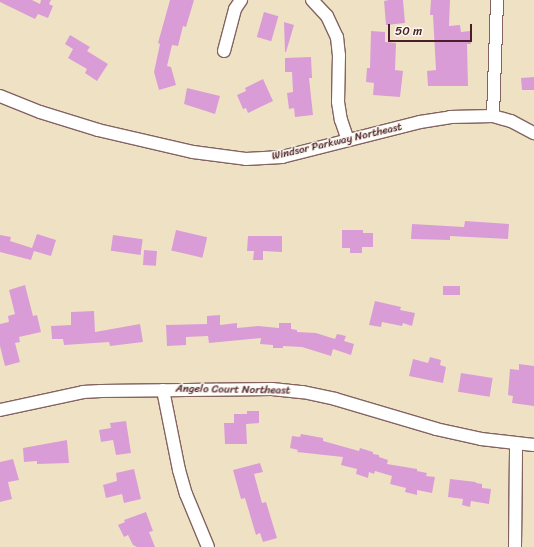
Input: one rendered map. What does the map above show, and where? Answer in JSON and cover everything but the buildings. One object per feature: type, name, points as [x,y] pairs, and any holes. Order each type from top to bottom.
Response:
[{"type":"street","points":[[224,51],[235,9],[241,0]]},
{"type":"street","points":[[312,0],[327,16],[337,37],[340,55],[338,102],[341,120],[348,140]]},
{"type":"street","points":[[493,116],[496,0]]},
{"type":"street","name":"Windsor Parkway Northeast","points":[[0,96],[40,112],[98,130],[193,152],[246,159],[282,157],[348,140],[450,117],[493,116],[511,121],[534,133]]},
{"type":"street","name":"Angelo Court Northeast","points":[[0,410],[84,392],[272,389],[303,392],[335,399],[436,429],[481,439],[534,445]]},
{"type":"street","points":[[163,390],[179,470],[186,494],[208,547]]},
{"type":"street","points":[[515,547],[516,444]]}]
